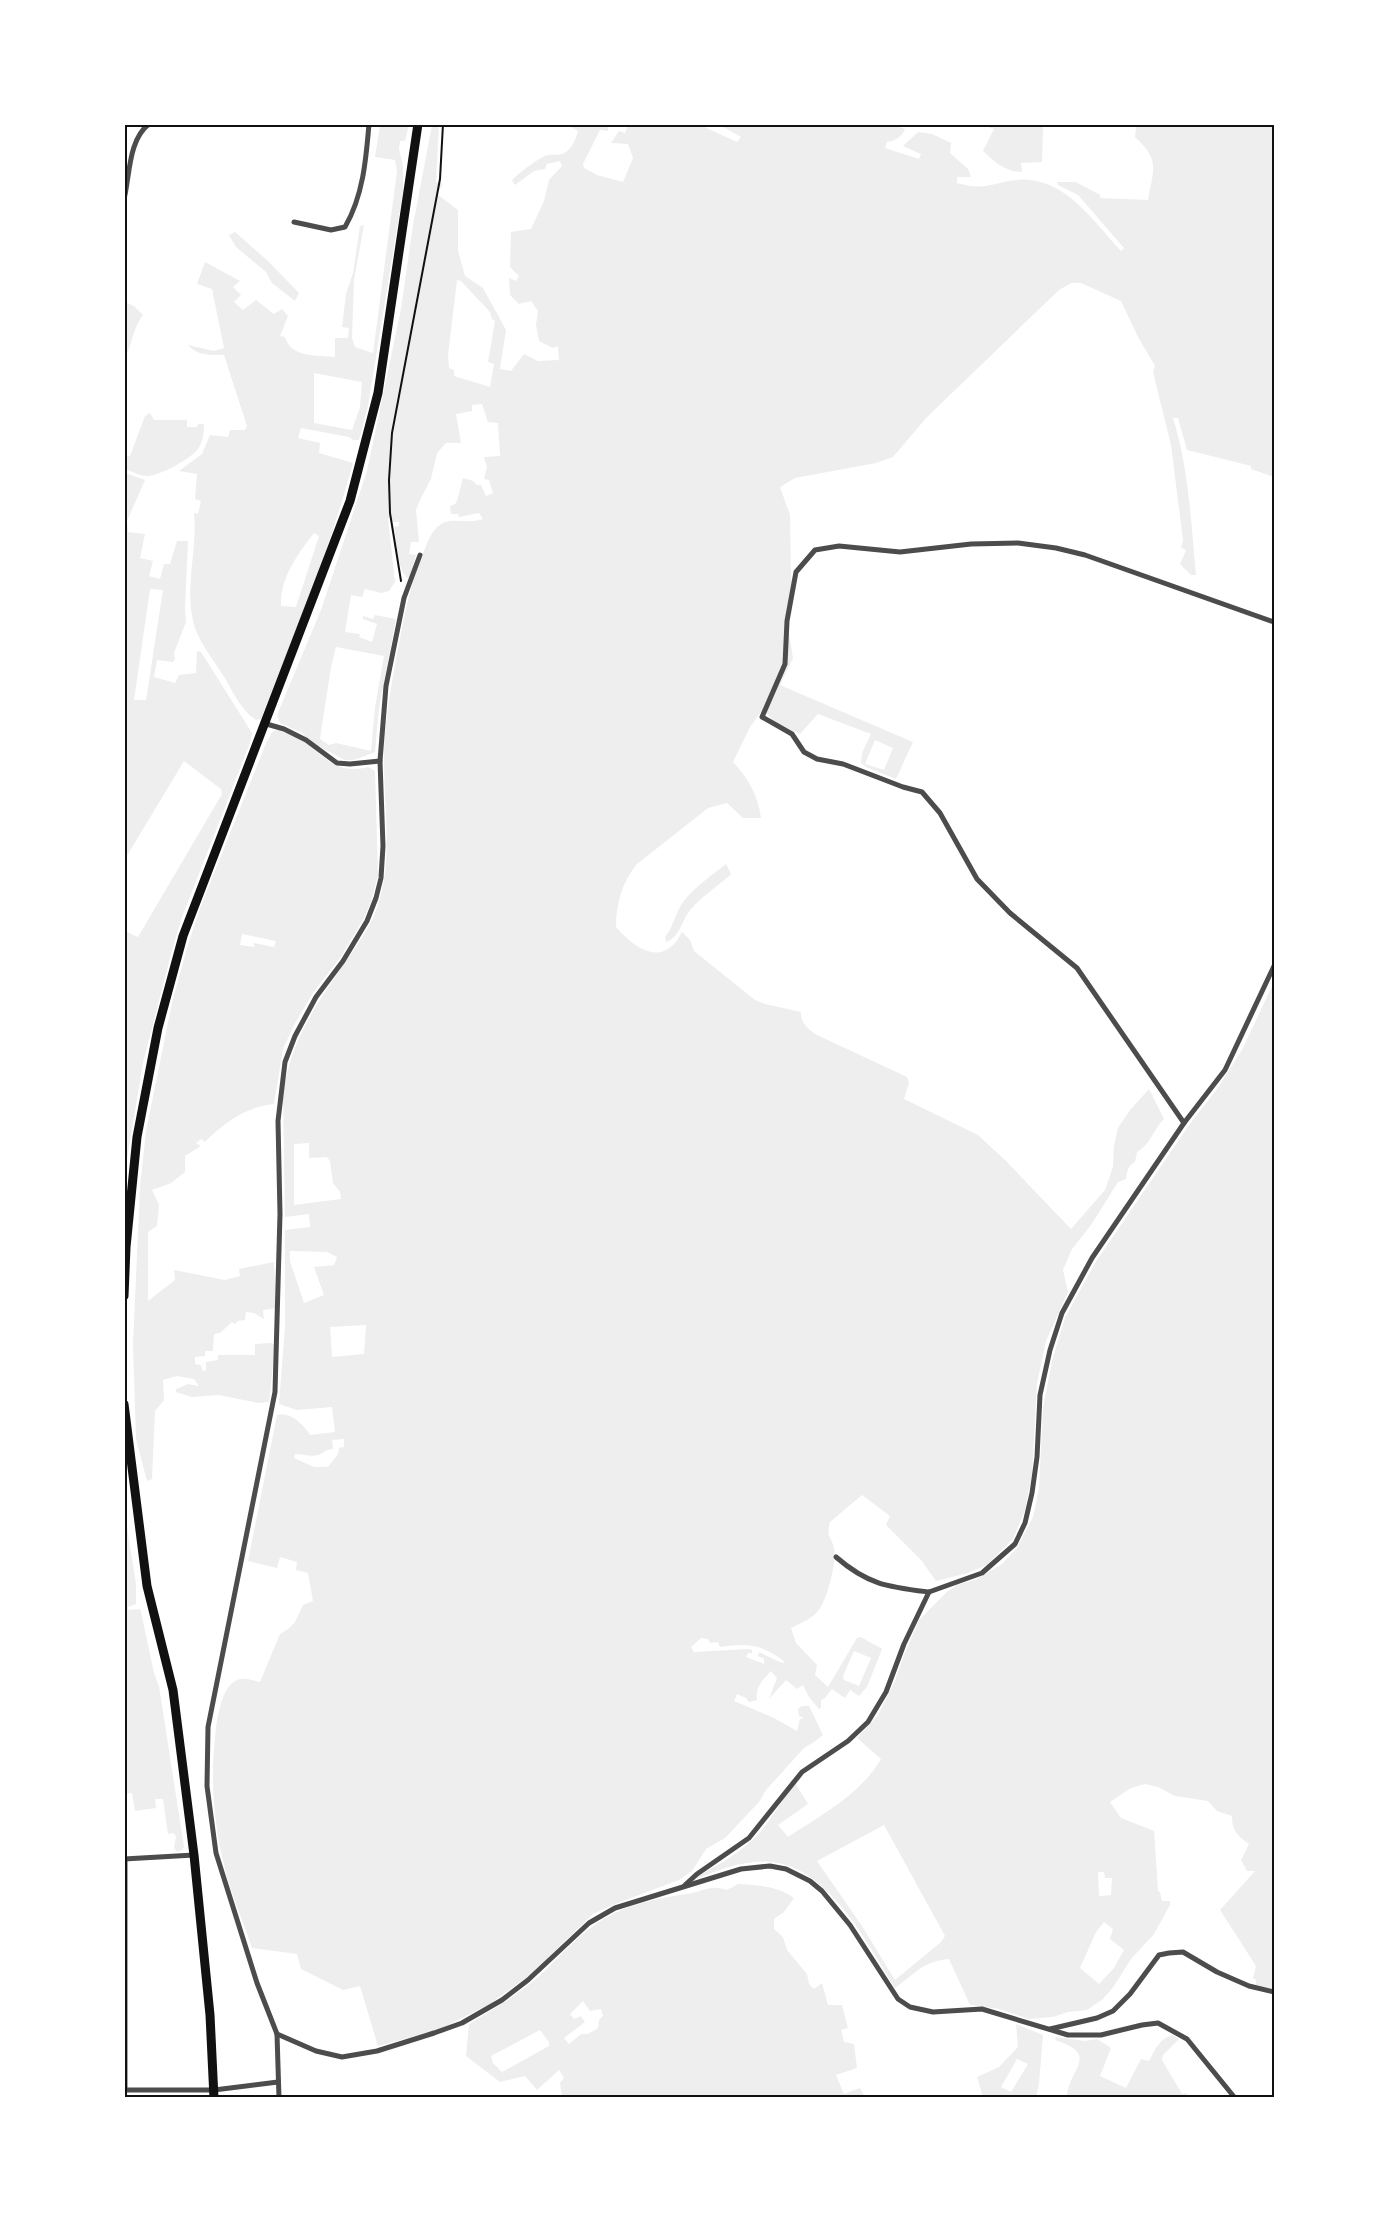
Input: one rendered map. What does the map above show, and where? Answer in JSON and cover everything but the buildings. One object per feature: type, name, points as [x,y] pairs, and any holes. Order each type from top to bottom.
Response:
[{"type":"main road","points":[[124,1296],[125,1247],[137,1137],[158,1028],[183,936],[263,723],[311,606],[353,490],[378,393],[418,124]]},
{"type":"main road","points":[[124,1404],[147,1586],[173,1690],[194,1855],[210,2015],[214,2094]]},
{"type":"street","points":[[124,200],[134,149],[141,130],[149,124]]},
{"type":"street","points":[[294,222],[331,230],[345,227],[355,209],[365,161],[369,124]]},
{"type":"street","points":[[1184,1122],[1077,968],[1010,913],[977,879],[940,813],[922,792],[843,764],[817,759],[804,752],[792,734],[762,717],[785,664],[787,621],[796,572],[815,550],[838,546],[900,552],[971,544],[1018,543],[1056,548],[1084,555],[1275,622]]},
{"type":"street","points":[[279,2097],[277,2034],[256,1983],[216,1853],[207,1786],[208,1727],[275,1392],[280,1214],[278,1121],[285,1062],[295,1036],[316,997],[343,961],[367,921],[376,898],[381,878],[383,846],[380,761],[386,686],[404,598],[420,555]]},
{"type":"street","points":[[263,723],[284,729],[306,740],[337,763],[380,761]]},
{"type":"street","points":[[836,1557],[850,1569],[884,1586],[929,1592],[982,1573],[1015,1544],[1025,1523],[1032,1493],[1037,1457],[1040,1395],[1050,1350],[1062,1313],[1092,1258],[1184,1122],[1224,1070],[1275,966]]},
{"type":"street","points":[[685,1886],[697,1874],[749,1838],[802,1772],[848,1741],[868,1722],[886,1692],[904,1644],[929,1592]]},
{"type":"street","points":[[194,1855],[125,1859],[125,2090],[214,2094],[278,2082]]},
{"type":"street","points":[[277,2034],[316,2050],[342,2057],[377,2051],[462,2023],[502,2000],[528,1980],[589,1923],[615,1908],[741,1869],[770,1866],[786,1869],[810,1881],[822,1891],[861,1941],[898,1999],[910,2007],[933,2012],[982,2009],[1068,2035],[1101,2035],[1158,2023],[1187,2038],[1235,2097]]},
{"type":"street","points":[[1048,2030],[1097,2018],[1113,2011],[1130,1994],[1159,1955],[1169,1953],[1183,1952],[1217,1972],[1249,1986],[1275,1992]]},
{"type":"street","points":[[134,2089],[134,2097]]},
{"type":"path","points":[[404,598],[390,513],[389,480],[392,433],[440,179],[443,124]]},
{"type":"shaded area","points":[[380,125],[409,125],[405,141],[400,141],[403,191],[368,406],[359,440],[301,428],[298,438],[320,443],[319,453],[353,463],[334,526],[289,650],[261,719],[256,720],[239,702],[205,648],[195,628],[190,600],[194,513],[198,514],[201,501],[195,499],[197,474],[179,471],[202,454],[210,435],[228,437],[230,430],[245,430],[247,426],[224,355],[200,353],[188,345],[214,351],[224,348],[212,289],[197,284],[205,262],[240,281],[233,287],[241,295],[234,302],[243,310],[256,300],[274,314],[282,309],[288,316],[280,336],[285,337],[293,349],[306,354],[335,357],[335,338],[348,338],[349,328],[342,327],[346,294],[353,273],[360,226],[364,225],[354,280],[352,338],[355,347],[373,353],[397,171],[395,160],[375,157]],"holes":[[[314,373],[362,382],[360,407],[352,430],[314,423]],[[314,533],[319,536],[296,607],[281,606],[281,596],[287,576],[296,558]]]},
{"type":"shaded area","points":[[432,125],[439,125],[436,182],[443,184],[437,194],[458,210],[458,251],[465,276],[483,288],[506,330],[500,369],[511,371],[524,354],[538,361],[559,360],[558,346],[553,348],[539,341],[536,325],[538,311],[531,301],[519,304],[510,295],[509,278],[516,281],[519,276],[510,267],[511,232],[531,229],[544,201],[549,180],[562,166],[560,161],[547,164],[545,169],[534,171],[515,185],[512,180],[543,157],[562,154],[568,150],[578,131],[568,125],[608,125],[608,131],[600,130],[583,164],[584,168],[597,175],[623,182],[633,158],[628,144],[611,143],[619,131],[625,133],[628,125],[700,125],[737,142],[741,137],[720,125],[894,125],[905,129],[898,138],[887,142],[885,148],[919,159],[921,154],[903,146],[918,132],[932,134],[951,143],[950,153],[968,169],[971,177],[957,177],[957,183],[981,186],[1017,180],[1034,180],[1049,185],[1076,202],[1121,251],[1124,248],[1078,195],[1058,185],[1057,182],[1076,182],[1100,195],[1100,198],[1148,200],[1153,173],[1152,159],[1135,137],[1136,127],[1124,125],[1274,125],[1274,477],[1251,469],[1251,466],[1187,450],[1178,418],[1173,418],[1186,476],[1196,575],[1191,575],[1180,564],[1186,550],[1181,548],[1183,540],[1171,445],[1153,372],[1155,366],[1121,301],[1081,283],[1071,283],[1059,290],[927,417],[893,457],[876,463],[795,478],[780,487],[790,515],[791,579],[794,595],[787,621],[793,658],[780,685],[913,742],[896,779],[861,763],[862,753],[871,734],[818,714],[800,734],[774,722],[766,712],[761,712],[750,727],[733,762],[752,787],[761,818],[743,818],[727,803],[708,808],[637,864],[627,878],[617,910],[616,927],[632,943],[650,952],[658,952],[667,950],[682,932],[690,940],[694,951],[755,1000],[801,1012],[803,1022],[815,1034],[907,1077],[909,1083],[904,1099],[978,1135],[1071,1229],[1105,1190],[1113,1167],[1118,1128],[1130,1110],[1149,1089],[1164,1119],[1137,1152],[1135,1162],[1128,1169],[1126,1179],[1118,1182],[1091,1225],[1072,1249],[1063,1270],[1068,1292],[1046,1341],[1037,1383],[1032,1474],[1025,1510],[1013,1539],[987,1565],[968,1573],[936,1581],[921,1560],[886,1525],[890,1516],[862,1495],[830,1522],[829,1534],[835,1554],[828,1590],[821,1606],[812,1616],[791,1628],[796,1643],[817,1665],[815,1675],[828,1687],[857,1638],[861,1637],[882,1649],[867,1687],[859,1696],[850,1690],[845,1698],[832,1689],[821,1700],[819,1709],[803,1685],[797,1689],[786,1680],[769,1699],[777,1678],[771,1671],[758,1688],[757,1700],[749,1702],[737,1694],[734,1701],[774,1718],[797,1731],[800,1719],[804,1718],[799,1716],[798,1709],[802,1706],[809,1706],[823,1735],[804,1748],[766,1790],[759,1802],[725,1838],[706,1849],[692,1871],[679,1880],[593,1914],[531,1974],[488,2005],[438,2030],[378,2046],[360,1986],[343,1990],[301,1969],[297,1954],[252,1948],[230,1887],[220,1847],[214,1808],[213,1769],[217,1722],[226,1691],[230,1685],[242,1679],[260,1682],[280,1634],[295,1622],[303,1605],[313,1601],[308,1573],[296,1570],[297,1562],[280,1557],[277,1568],[248,1561],[277,1415],[291,1417],[300,1423],[310,1435],[335,1432],[332,1407],[297,1410],[279,1404],[285,1327],[285,1230],[310,1227],[309,1214],[285,1217],[283,1096],[286,1078],[303,1029],[363,936],[380,898],[387,844],[384,753],[387,715],[404,619],[416,573],[428,540],[438,526],[447,522],[483,519],[479,513],[459,517],[458,514],[451,514],[450,506],[457,501],[463,478],[481,485],[486,496],[493,493],[489,480],[484,479],[487,467],[484,457],[500,456],[498,423],[488,422],[482,404],[472,405],[472,411],[456,414],[461,443],[446,443],[437,453],[431,479],[416,510],[419,542],[411,542],[409,554],[416,555],[410,577],[407,578],[403,573],[399,560],[394,527],[399,526],[399,522],[393,522],[391,518],[388,518],[395,582],[389,591],[381,593],[365,589],[362,597],[351,595],[345,632],[360,634],[359,637],[372,642],[377,624],[363,619],[363,616],[373,619],[375,615],[396,619],[379,708],[375,752],[354,760],[345,760],[314,744],[302,733],[280,723],[277,715],[321,610],[367,471],[401,309],[413,225]],"holes":[[[457,280],[461,281],[490,312],[495,321],[488,362],[494,364],[490,387],[454,376],[454,370],[449,368],[448,355]],[[336,647],[384,656],[375,707],[371,751],[336,743],[329,745],[320,739]],[[875,740],[893,748],[884,770],[865,764]],[[309,1143],[309,1158],[327,1157],[330,1161],[333,1183],[340,1192],[341,1199],[294,1205],[294,1144]],[[290,1251],[327,1252],[337,1257],[334,1265],[314,1267],[324,1295],[304,1303],[290,1261]],[[366,1325],[364,1354],[332,1357],[330,1327]],[[344,1439],[344,1447],[339,1448],[338,1454],[328,1467],[314,1467],[294,1458],[295,1454],[315,1456],[333,1449],[332,1440]],[[701,1638],[708,1639],[710,1643],[718,1642],[720,1647],[754,1646],[785,1662],[782,1663],[759,1652],[758,1656],[764,1659],[764,1664],[746,1657],[748,1653],[752,1653],[752,1650],[694,1652],[691,1647]],[[854,1651],[871,1658],[859,1686],[844,1680],[843,1676]]]},
{"type":"shaded area","points":[[983,125],[1043,125],[1042,162],[1021,163],[1022,172],[1001,166],[983,151],[994,129]]},
{"type":"shaded area","points":[[235,232],[299,293],[295,301],[272,283],[266,272],[236,247],[229,235]]},
{"type":"shaded area","points":[[125,302],[134,306],[143,315],[125,358]]},
{"type":"shaded area","points":[[150,413],[154,420],[187,420],[187,427],[204,424],[204,427],[201,444],[193,454],[181,463],[147,476],[125,469],[125,457],[130,456],[145,416]]},
{"type":"shaded area","points":[[125,473],[145,480],[127,521],[128,532],[145,534],[140,558],[153,561],[149,576],[160,579],[164,564],[170,564],[177,541],[188,541],[186,622],[174,653],[175,659],[173,662],[157,660],[154,677],[175,683],[179,675],[196,673],[197,651],[201,652],[252,733],[182,917],[171,954],[143,1063],[125,1171],[125,931],[138,937],[222,794],[221,789],[184,761],[125,859]],"holes":[[[150,589],[163,590],[146,700],[134,700]]]},
{"type":"shaded area","points":[[278,730],[298,738],[340,767],[357,769],[368,767],[375,771],[378,876],[363,920],[340,958],[313,993],[283,1049],[274,1104],[245,1112],[220,1128],[205,1142],[201,1139],[196,1143],[201,1146],[185,1156],[185,1172],[171,1183],[152,1190],[159,1205],[157,1226],[148,1232],[148,1301],[175,1280],[174,1270],[225,1280],[240,1276],[239,1269],[274,1262],[276,1308],[263,1310],[264,1319],[254,1313],[246,1312],[245,1320],[235,1324],[232,1322],[220,1333],[214,1334],[213,1351],[205,1351],[205,1356],[195,1357],[195,1364],[201,1365],[202,1370],[206,1371],[206,1362],[218,1360],[218,1355],[255,1355],[255,1344],[275,1345],[269,1402],[258,1403],[219,1395],[192,1397],[176,1392],[176,1389],[188,1384],[199,1386],[194,1379],[177,1376],[163,1380],[164,1400],[155,1411],[152,1479],[147,1481],[136,1439],[133,1345],[140,1187],[146,1131],[172,1003],[187,948],[200,908],[273,731]],"holes":[[[242,934],[276,941],[274,947],[254,943],[254,947],[240,945]]]},
{"type":"shaded area","points":[[726,864],[731,874],[695,904],[675,937],[666,942],[665,937],[684,901]]},
{"type":"shaded area","points":[[1274,982],[1274,1990],[1256,1985],[1256,1980],[1253,1978],[1256,1966],[1220,1910],[1255,1871],[1247,1871],[1241,1860],[1249,1844],[1236,1832],[1232,1816],[1217,1811],[1208,1801],[1175,1796],[1158,1787],[1145,1784],[1131,1788],[1110,1802],[1121,1818],[1154,1831],[1158,1891],[1162,1901],[1170,1901],[1170,1905],[1154,1934],[1131,1959],[1103,1999],[1087,2010],[1029,2019],[999,2009],[970,2005],[949,1959],[926,1965],[895,1988],[847,1914],[832,1896],[798,1870],[779,1863],[757,1862],[735,1865],[693,1879],[730,1858],[755,1838],[795,1783],[808,1804],[778,1825],[788,1837],[827,1812],[863,1783],[881,1759],[857,1738],[878,1715],[895,1681],[919,1620],[957,1585],[975,1580],[1002,1564],[1017,1548],[1033,1517],[1039,1488],[1043,1408],[1052,1361],[1065,1318],[1095,1263],[1242,1050]],"holes":[[[884,1825],[945,1936],[941,1942],[895,1980],[862,1926],[817,1861]],[[1098,1872],[1104,1872],[1105,1878],[1112,1878],[1111,1895],[1099,1896]],[[1104,1922],[1113,1929],[1110,1939],[1124,1950],[1114,1968],[1099,1984],[1080,1968],[1096,1932]]]},
{"type":"shaded area","points":[[124,1508],[136,1584],[136,1604],[128,1607],[128,1610],[140,1609],[159,1686],[184,1847],[177,1852],[174,1848],[176,1836],[173,1833],[168,1834],[163,1799],[155,1799],[156,1808],[135,1811],[132,1793],[125,1794]]},
{"type":"shaded area","points":[[738,1884],[760,1886],[781,1891],[794,1898],[784,1912],[774,1919],[774,1929],[783,1937],[787,1950],[807,1974],[809,1984],[814,1989],[822,1983],[828,2005],[842,2005],[848,2028],[841,2030],[844,2042],[854,2044],[857,2068],[836,2075],[844,2094],[860,2088],[865,2097],[558,2097],[562,2096],[560,2083],[564,2078],[559,2070],[537,2090],[525,2076],[500,2082],[466,2056],[469,2024],[530,1984],[577,1939],[604,1919],[623,1909],[655,1900],[711,1888],[727,1890]],"holes":[[[583,2001],[590,2011],[601,2009],[603,2016],[599,2020],[598,2028],[588,2034],[581,2034],[569,2044],[564,2038],[585,2022],[581,2016],[574,2019],[570,2014]],[[540,2030],[549,2042],[549,2046],[502,2072],[493,2063],[491,2056]]]},
{"type":"shaded area","points":[[1016,2024],[1043,2035],[1036,2097],[983,2097],[977,2077],[999,2067],[1018,2047]],"holes":[[[1017,2059],[1028,2064],[1011,2092],[1001,2087]]]},
{"type":"shaded area","points":[[1172,2035],[1179,2039],[1163,2055],[1162,2060],[1182,2094],[1186,2093],[1189,2097],[1067,2097],[1080,2057],[1077,2051],[1055,2040],[1056,2037],[1085,2041],[1097,2039],[1111,2048],[1100,2076],[1126,2088],[1141,2059],[1149,2061],[1161,2042]]}]
